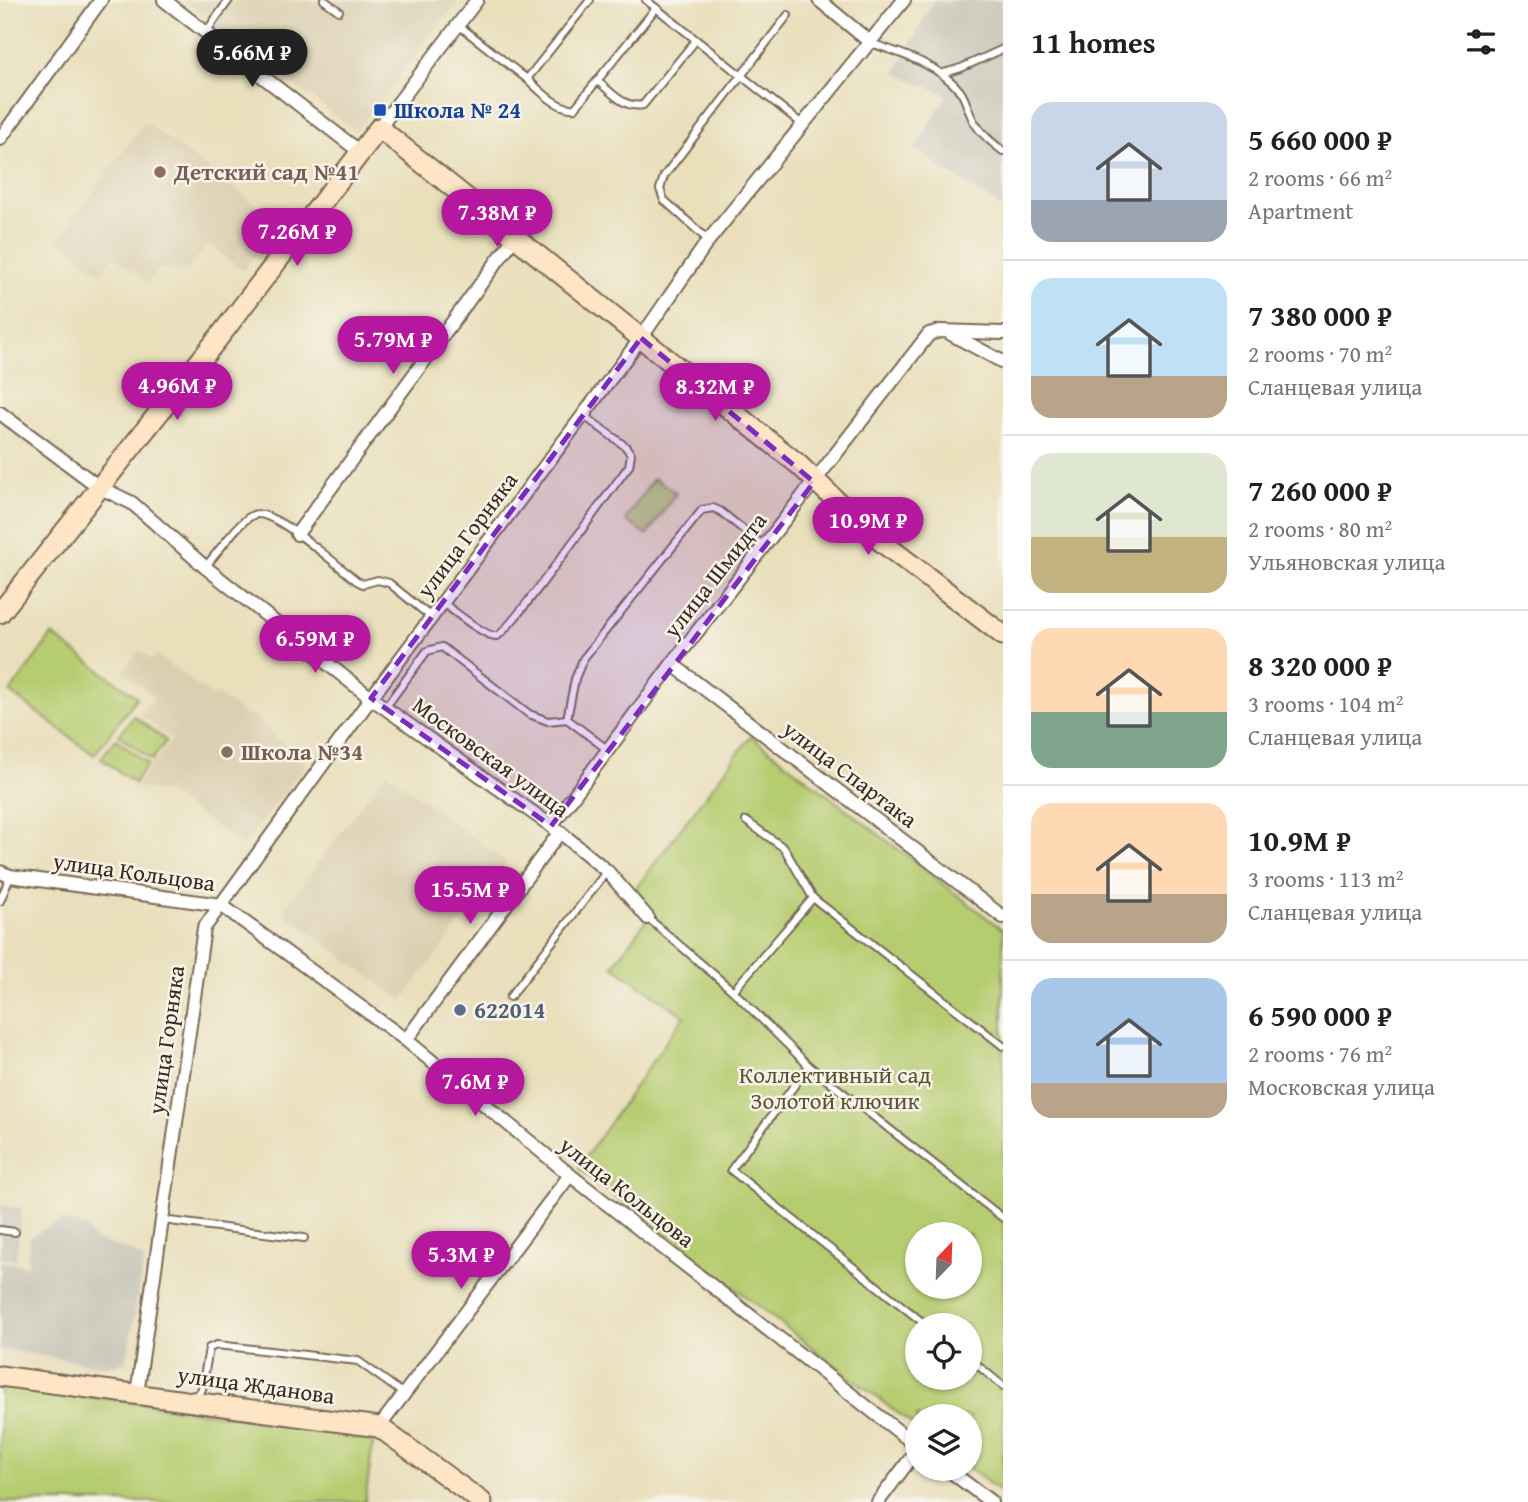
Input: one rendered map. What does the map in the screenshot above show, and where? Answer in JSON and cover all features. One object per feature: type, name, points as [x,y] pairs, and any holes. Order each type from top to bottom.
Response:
[{"type":"main road","points":[[0,613],[223,332],[379,128],[798,464],[870,533],[1003,635]]},
{"type":"main road","name":"улица Жданова","points":[[0,1376],[379,1427],[482,1502]]},
{"type":"street","points":[[0,139],[101,0]]},
{"type":"street","points":[[164,0],[360,152]]},
{"type":"street","points":[[379,128],[477,0]]},
{"type":"street","points":[[819,0],[871,43]]},
{"type":"street","name":"улица Горняка","points":[[137,1394],[204,928],[371,698],[641,338],[708,241],[904,0]]},
{"type":"street","points":[[297,534],[515,237]]},
{"type":"street","points":[[948,332],[1003,333]]},
{"type":"street","points":[[948,332],[1003,362]]},
{"type":"street","name":"улица Шмидта","points":[[406,1040],[556,829],[608,750],[672,664],[929,334],[948,332]]},
{"type":"street","name":"Московская улица","points":[[0,413],[99,487],[132,503],[205,567],[371,698],[556,829],[607,871],[648,918]]},
{"type":"street","name":"улица Спартака","points":[[672,664],[1003,917]]},
{"type":"street","name":"улица Кольцова","points":[[5,874],[221,905],[406,1040],[570,1175],[905,1439]]},
{"type":"street","points":[[379,1427],[570,1175]]},
{"type":"street","points":[[878,1502],[905,1465]]},
{"type":"street","points":[[963,1481],[990,1502]]},
{"type":"lane","points":[[206,32],[229,0]]},
{"type":"lane","points":[[324,0],[339,11]]},
{"type":"lane","points":[[527,79],[590,0]]},
{"type":"lane","points":[[646,0],[802,124]]},
{"type":"lane","points":[[457,24],[558,105],[571,109],[580,106],[656,8]]},
{"type":"lane","points":[[708,241],[664,200],[660,189],[664,176],[788,15]]},
{"type":"lane","points":[[599,82],[625,104],[643,105],[696,40]]},
{"type":"lane","points":[[871,43],[944,73],[962,93],[972,119],[982,134],[1003,151]]},
{"type":"lane","points":[[944,73],[1003,49]]},
{"type":"lane","points":[[442,603],[486,634],[497,636],[504,632],[528,602],[631,460],[631,454],[625,446],[583,415]]},
{"type":"lane","points":[[567,719],[575,679],[583,659],[702,510],[713,508],[720,511],[764,546]]},
{"type":"lane","points":[[205,567],[244,523],[254,515],[262,513],[270,515],[297,534],[357,581],[363,584],[378,580],[389,583],[432,617]]},
{"type":"lane","points":[[385,708],[428,651],[442,647],[529,714],[548,721],[567,719],[608,750]]},
{"type":"lane","points":[[746,821],[783,848],[813,898],[1003,1046]]},
{"type":"lane","points":[[510,997],[607,871]]},
{"type":"lane","points":[[0,901],[5,874]]},
{"type":"lane","points":[[733,991],[813,898]]},
{"type":"lane","points":[[648,918],[733,991],[809,1066],[1003,1217]]},
{"type":"lane","points":[[809,1066],[731,1170],[911,1313]]},
{"type":"lane","points":[[162,1220],[304,1238]]},
{"type":"lane","points":[[0,1230],[15,1232]]},
{"type":"lane","points":[[191,1402],[202,1389],[209,1348],[217,1345],[358,1361],[404,1394]]},
{"type":"lane","points":[[982,1369],[1003,1386]]},
{"type":"highlighted area","points":[[641,338],[814,482],[551,826],[371,698]]},
{"type":"shaded area","points":[[182,0],[459,0],[356,132]]},
{"type":"shaded area","points":[[934,0],[948,3],[950,0],[1003,0],[1003,209],[914,149],[948,95],[895,73]]},
{"type":"shaded area","name":"Детский сад №41","points":[[145,122],[279,222],[243,271],[208,244],[187,271],[159,269],[148,283],[114,256],[100,273],[58,239]]},
{"type":"shaded area","name":"Школа №34","points":[[139,650],[151,660],[156,654],[213,697],[217,694],[247,717],[251,714],[306,764],[243,846],[167,793],[134,787],[172,740],[140,715],[154,697],[123,671]]},
{"type":"shaded area","points":[[386,772],[506,862],[402,1001],[282,911]]},
{"type":"shaded area","points":[[0,1205],[22,1208],[16,1260],[0,1258]]},
{"type":"shaded area","points":[[61,1220],[86,1227],[93,1239],[132,1251],[144,1260],[126,1363],[106,1366],[0,1349],[0,1261],[27,1266],[30,1237]]},
{"type":"green space","points":[[654,478],[676,493],[647,535],[625,520]]},
{"type":"green space","points":[[52,635],[137,697],[94,755],[10,692]]},
{"type":"green space","points":[[134,716],[166,741],[152,760],[119,735]]},
{"type":"green space","name":"Коллективный сад Золотой ключик","points":[[751,736],[1003,930],[1003,1494],[982,1478],[982,1404],[905,1404],[905,1419],[578,1168],[684,1016],[613,966],[652,912],[630,896]]},
{"type":"green space","points":[[116,739],[148,764],[134,783],[101,758]]},
{"type":"green space","points":[[0,1384],[374,1436],[365,1502],[0,1502]]},
{"type":"place","name":"Школа № 24","points":[[380,110]]},
{"type":"place","name":"Детский сад №41","points":[[160,172]]},
{"type":"place","name":"Школа №34","points":[[227,752]]},
{"type":"place","name":"622014","points":[[460,1010]]}]
